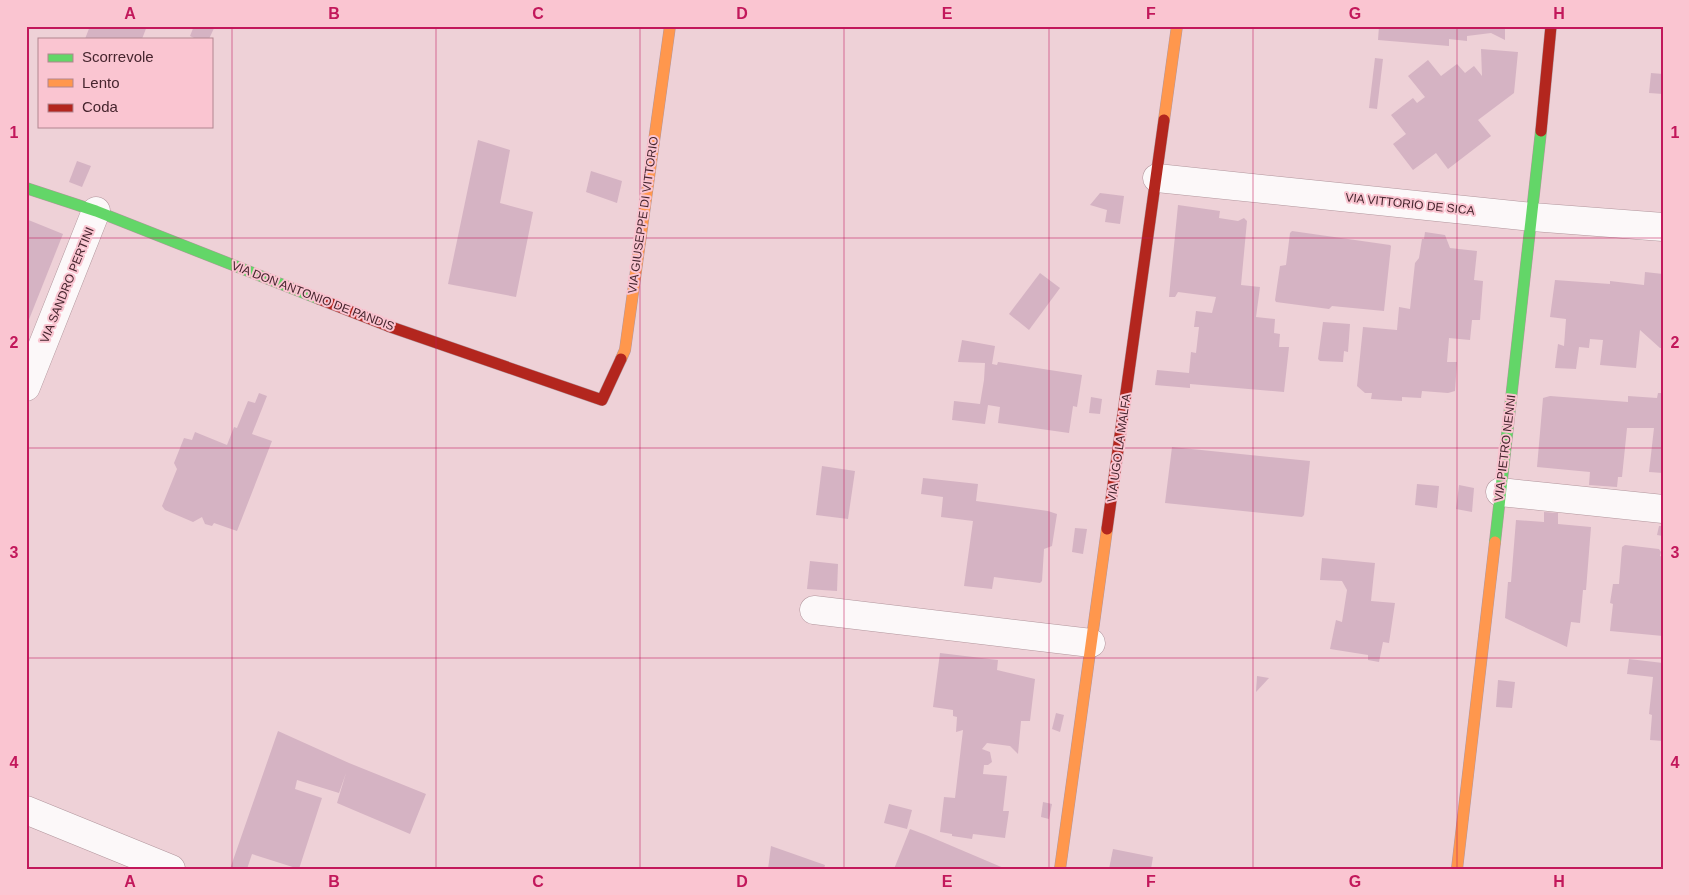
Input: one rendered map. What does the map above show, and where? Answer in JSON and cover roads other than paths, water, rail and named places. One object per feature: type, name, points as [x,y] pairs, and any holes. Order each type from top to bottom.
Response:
[{"type":"street","name":"VIA GIUSEPPE DI VITTORIO","points":[[602,400],[625,350],[670,26]]},
{"type":"street","name":"VIA UGO LA MALFA","points":[[1060,869],[1177,26]]},
{"type":"street","name":"VIA PIETRO NENNI","points":[[1457,869],[1532,217],[1550,26]]},
{"type":"street","name":"VIA VITTORIO DE SICA","points":[[1157,178],[1532,217],[1663,227]]},
{"type":"street","name":"VIA DON ANTONIO DE PANDIS","points":[[26,188],[96,211],[388,326],[602,400]]},
{"type":"street","name":"VIA SANDRO PERTINI","points":[[26,387],[96,211]]},
{"type":"street","points":[[1500,492],[1663,509]]},
{"type":"street","points":[[814,610],[1092,643]]},
{"type":"street","points":[[26,810],[171,869]]}]
